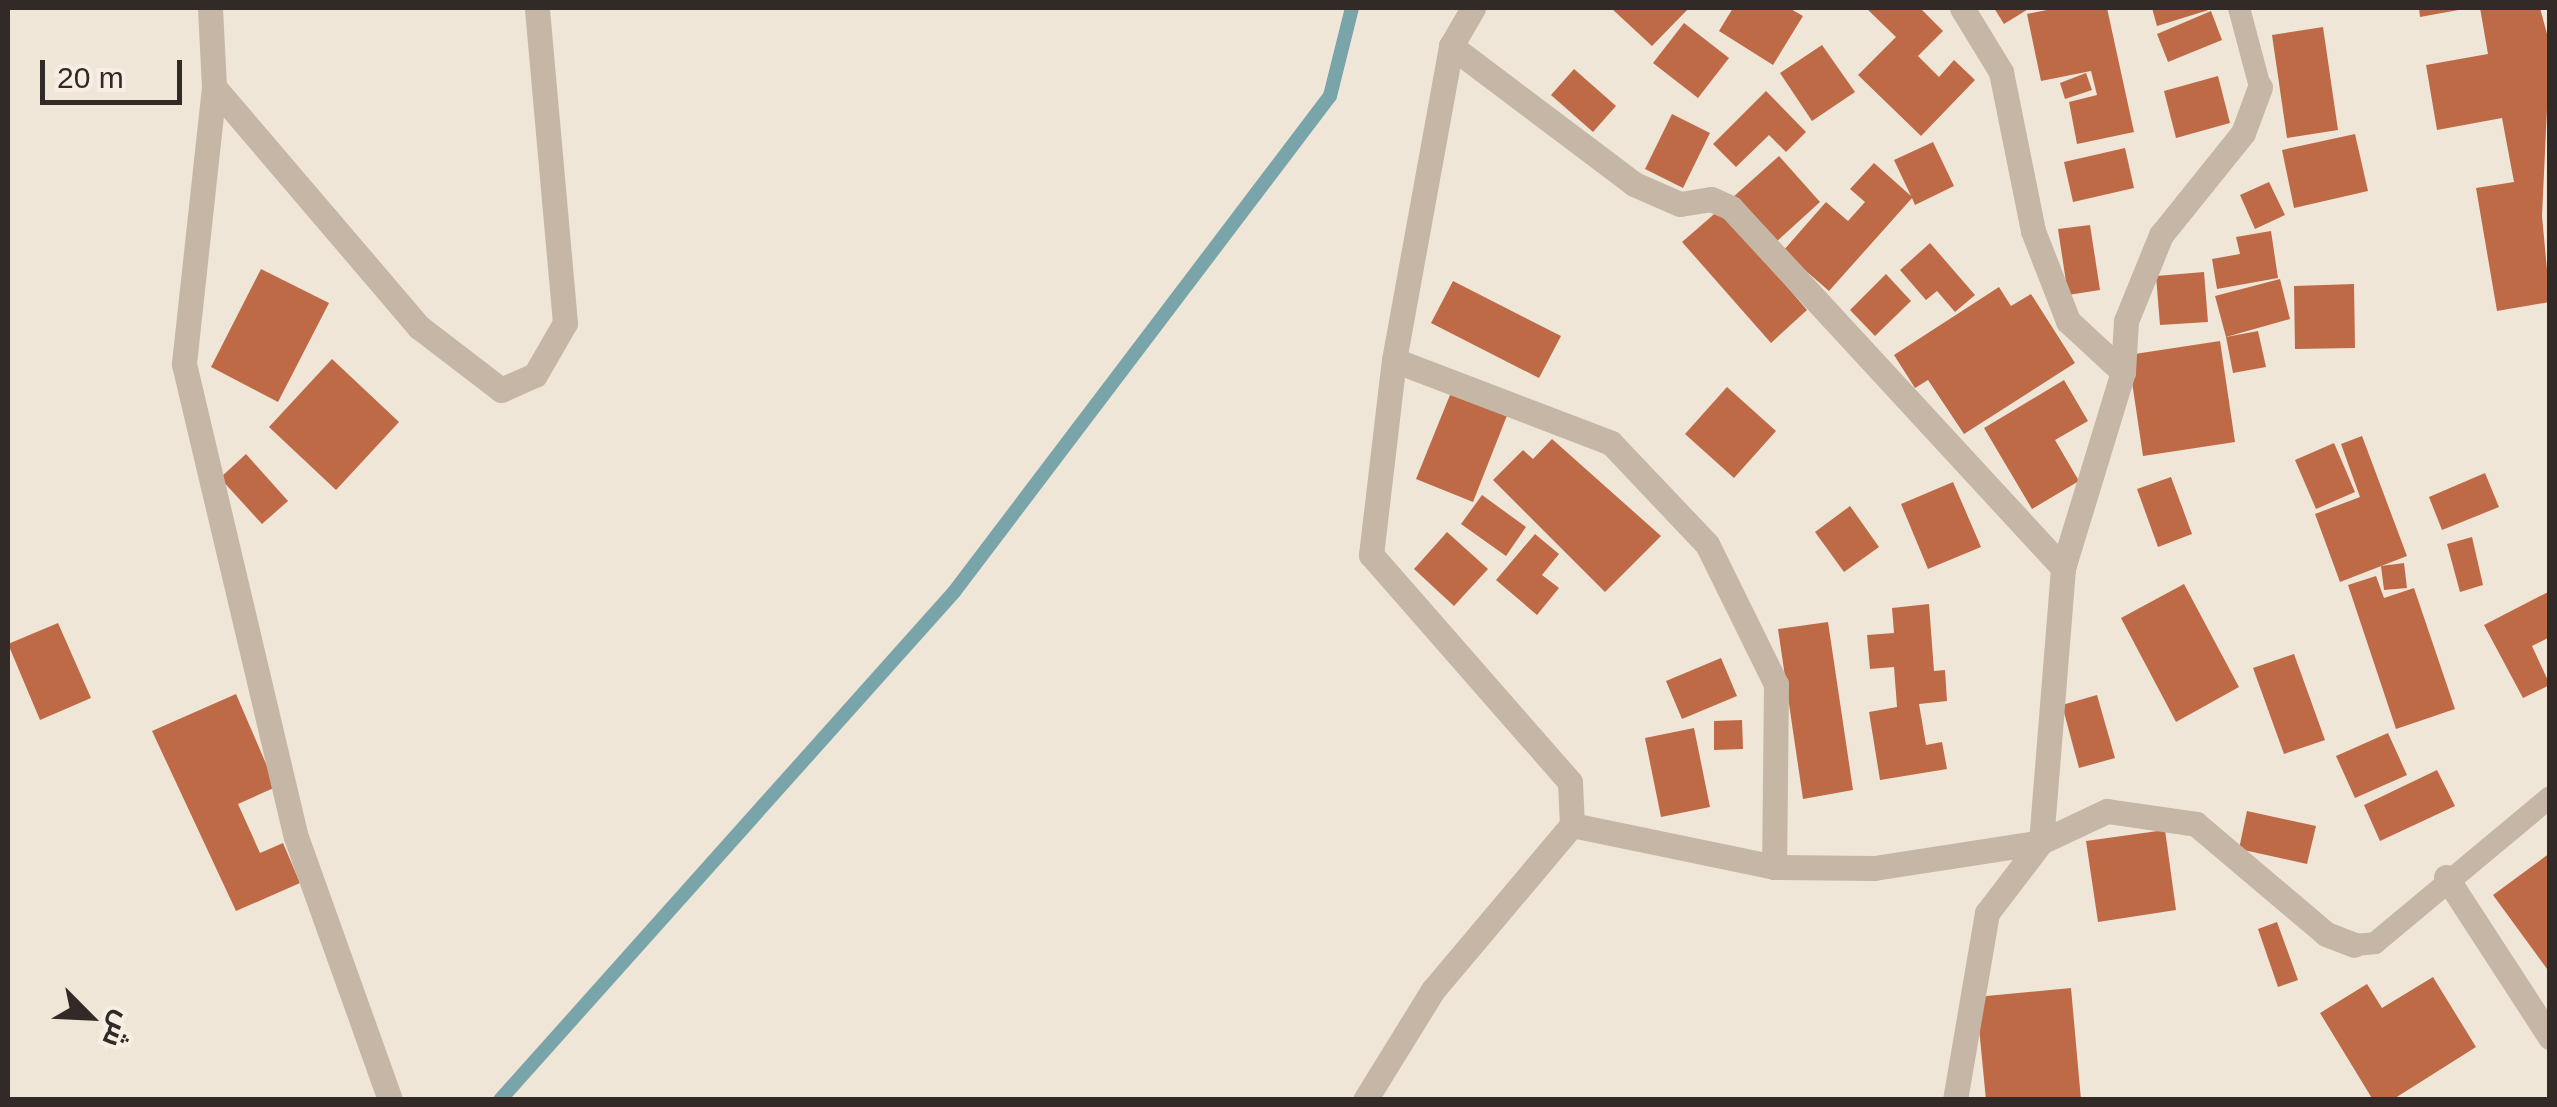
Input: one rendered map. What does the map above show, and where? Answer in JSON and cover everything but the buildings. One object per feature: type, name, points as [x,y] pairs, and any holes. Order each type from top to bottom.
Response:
[{"type":"street","points":[[210,8],[214,87],[184,364],[296,837],[390,1100]]},
{"type":"street","points":[[214,87],[418,327],[501,390],[535,376],[565,323],[536,8]]},
{"type":"street","points":[[1365,1100],[1433,990],[1572,825],[1570,782],[1371,555],[1394,360],[1452,46],[1473,8]]},
{"type":"street","points":[[1962,8],[2001,72],[2033,232],[2068,320],[2123,372]]},
{"type":"street","points":[[1452,46],[1634,184],[1680,204],[1711,199],[1730,208],[2063,568]]},
{"type":"street","points":[[1955,1100],[1987,913],[2041,842],[2063,568],[2123,372],[2126,322],[2161,235],[2243,133],[2260,87]]},
{"type":"street","points":[[1394,360],[1611,443],[1707,544],[1776,684],[1774,867]]},
{"type":"street","points":[[1572,825],[1774,867],[1874,868],[2041,842],[2107,811],[2196,824],[2326,934],[2354,944]]},
{"type":"street","points":[[2446,877],[2550,1036]]},
{"type":"lane","points":[[2240,8],[2260,87]]},
{"type":"lane","points":[[2354,944],[2375,943],[2446,877],[2550,797]]},
{"type":"waterway","points":[[500,1100],[954,592],[1330,96],[1352,8]]}]
